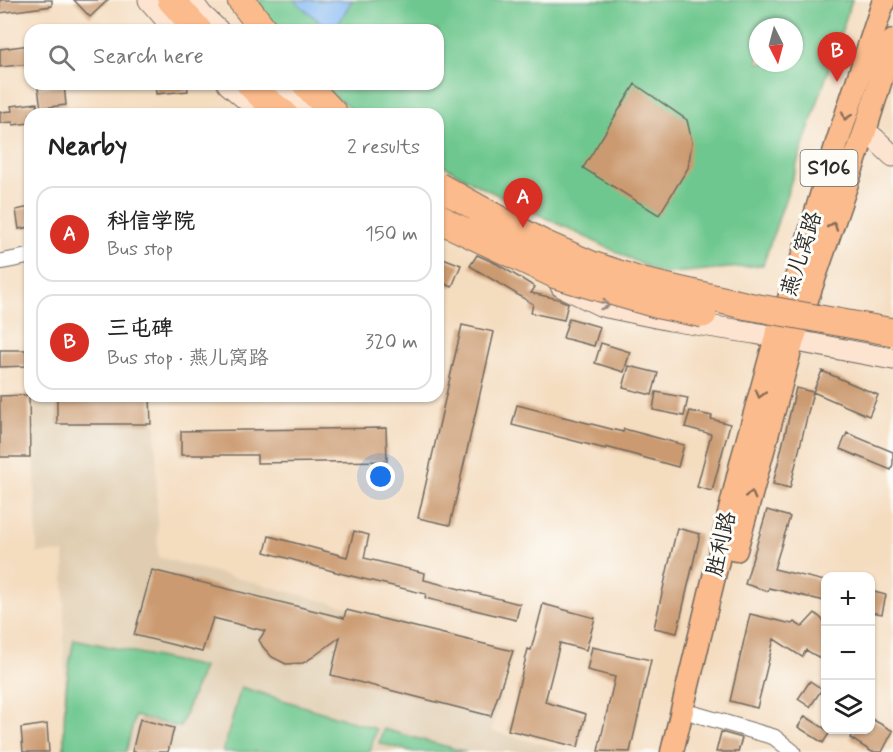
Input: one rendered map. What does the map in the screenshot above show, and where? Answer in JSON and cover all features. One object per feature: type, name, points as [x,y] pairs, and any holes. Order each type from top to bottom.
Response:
[{"type":"highway","points":[[171,0],[193,24]]},
{"type":"highway","points":[[241,0],[259,24]]},
{"type":"highway","points":[[256,90],[276,108]]},
{"type":"highway","points":[[312,90],[328,108]]},
{"type":"highway","points":[[444,189],[542,243],[592,265],[633,278],[748,306],[893,334]]},
{"type":"highway","points":[[444,221],[556,275],[647,302],[893,350]]},
{"type":"main road","points":[[149,0],[170,24]]},
{"type":"main road","points":[[191,0],[212,24]]},
{"type":"main road","name":"燕儿窝路","points":[[788,329],[796,278],[884,0]]},
{"type":"main road","name":"燕儿窝路","points":[[788,329],[865,131],[893,41]]},
{"type":"main road","points":[[235,90],[256,108]]},
{"type":"main road","points":[[287,90],[312,108]]},
{"type":"main road","points":[[865,131],[893,156]]},
{"type":"main road","points":[[444,196],[602,282],[788,329],[893,359]]},
{"type":"main road","points":[[444,230],[602,306],[670,320],[893,334]]},
{"type":"main road","name":"胜利路","points":[[686,752],[743,524],[788,329]]},
{"type":"main road","name":"胜利路","points":[[672,752],[742,460],[788,329]]},
{"type":"street","points":[[0,262],[24,257]]},
{"type":"street","points":[[695,714],[774,737],[793,752]]},
{"type":"shaded area","points":[[33,402],[155,402],[158,557],[513,651],[491,731],[573,752],[64,752],[64,553],[37,553]]},
{"type":"green space","points":[[235,0],[852,0],[763,265],[662,274],[475,184],[444,166],[444,108],[350,108],[327,90],[444,90],[444,24],[254,24]]},
{"type":"green space","points":[[74,639],[203,667],[180,727],[135,716],[126,752],[64,752],[66,695]]},
{"type":"green space","points":[[241,687],[376,729],[370,752],[223,752]]},
{"type":"green space","points":[[383,729],[466,752],[414,752],[379,743]]},
{"type":"water","points":[[294,0],[352,0],[338,24],[322,24]]},
{"type":"building","points":[[0,0],[52,0],[52,6],[0,13]]},
{"type":"building","points":[[74,0],[108,0],[90,17]]},
{"type":"building","points":[[24,46],[24,65],[0,67],[0,49]]},
{"type":"building","points":[[635,84],[687,120],[692,142],[688,168],[659,215],[583,168]]},
{"type":"building","points":[[38,90],[64,90],[66,105],[41,108]]},
{"type":"building","points":[[156,90],[188,91],[156,94]]},
{"type":"building","points":[[37,103],[37,108],[24,108],[24,124],[0,123],[0,112],[12,111],[11,106]]},
{"type":"building","points":[[24,208],[24,228],[19,229],[16,210]]},
{"type":"building","points":[[477,255],[535,287],[531,293],[568,303],[564,320],[531,313],[533,304],[470,266]]},
{"type":"building","points":[[444,258],[461,265],[452,287],[444,284]]},
{"type":"building","points":[[569,318],[600,327],[594,346],[563,338]]},
{"type":"building","points":[[462,325],[494,332],[450,525],[418,518]]},
{"type":"building","points":[[601,343],[630,352],[624,372],[595,363]]},
{"type":"building","points":[[0,350],[24,350],[24,366],[0,367]]},
{"type":"building","points":[[629,366],[658,373],[652,395],[623,388]]},
{"type":"building","points":[[822,371],[878,395],[869,416],[813,392]]},
{"type":"building","points":[[796,388],[813,392],[790,488],[773,484]]},
{"type":"building","points":[[656,392],[688,398],[684,416],[653,410]]},
{"type":"building","points":[[24,395],[24,402],[29,402],[30,457],[0,457],[0,396]]},
{"type":"building","points":[[57,402],[150,402],[151,424],[57,424]]},
{"type":"building","points":[[517,405],[684,445],[678,467],[512,425]]},
{"type":"building","points":[[690,411],[712,416],[711,419],[730,424],[712,491],[697,487],[711,434],[685,427]]},
{"type":"building","points":[[386,428],[387,461],[257,463],[257,455],[181,455],[181,431]]},
{"type":"building","points":[[847,433],[893,452],[891,470],[840,449]]},
{"type":"building","points":[[767,510],[790,517],[774,569],[821,580],[821,600],[769,588],[768,591],[745,584]]},
{"type":"building","points":[[677,528],[700,534],[677,633],[654,628]]},
{"type":"building","points":[[354,531],[369,535],[364,558],[425,573],[424,580],[520,604],[516,620],[425,598],[426,594],[265,552],[269,536],[347,557]]},
{"type":"building","points":[[152,570],[344,618],[346,610],[513,651],[491,716],[331,675],[340,637],[303,663],[286,664],[272,657],[263,647],[259,640],[265,631],[213,618],[202,652],[134,635]]},
{"type":"building","points":[[875,592],[886,595],[882,614],[875,613]]},
{"type":"building","points":[[543,604],[595,618],[586,650],[560,643],[545,702],[586,714],[578,747],[508,730],[528,649],[531,650]]},
{"type":"building","points":[[815,613],[821,618],[821,659],[806,650],[802,657],[774,639],[757,708],[730,701],[750,614],[792,624],[794,622],[802,627]]},
{"type":"building","points":[[592,647],[651,660],[630,752],[598,751],[615,677],[587,670]]},
{"type":"building","points":[[810,681],[821,688],[810,707],[798,699]]},
{"type":"building","points":[[805,716],[821,726],[821,734],[829,734],[823,743],[798,727]]},
{"type":"building","points":[[140,719],[174,728],[168,752],[132,752]]},
{"type":"building","points":[[875,721],[893,731],[882,752],[872,752],[850,738],[852,734],[875,734]]},
{"type":"building","points":[[47,724],[49,752],[23,752],[21,728]]},
{"type":"building","points":[[721,732],[742,738],[738,752],[716,752]]},
{"type":"place","name":"三屯碑","points":[[837,82]]},
{"type":"place","name":"科信学院","points":[[523,228]]}]
